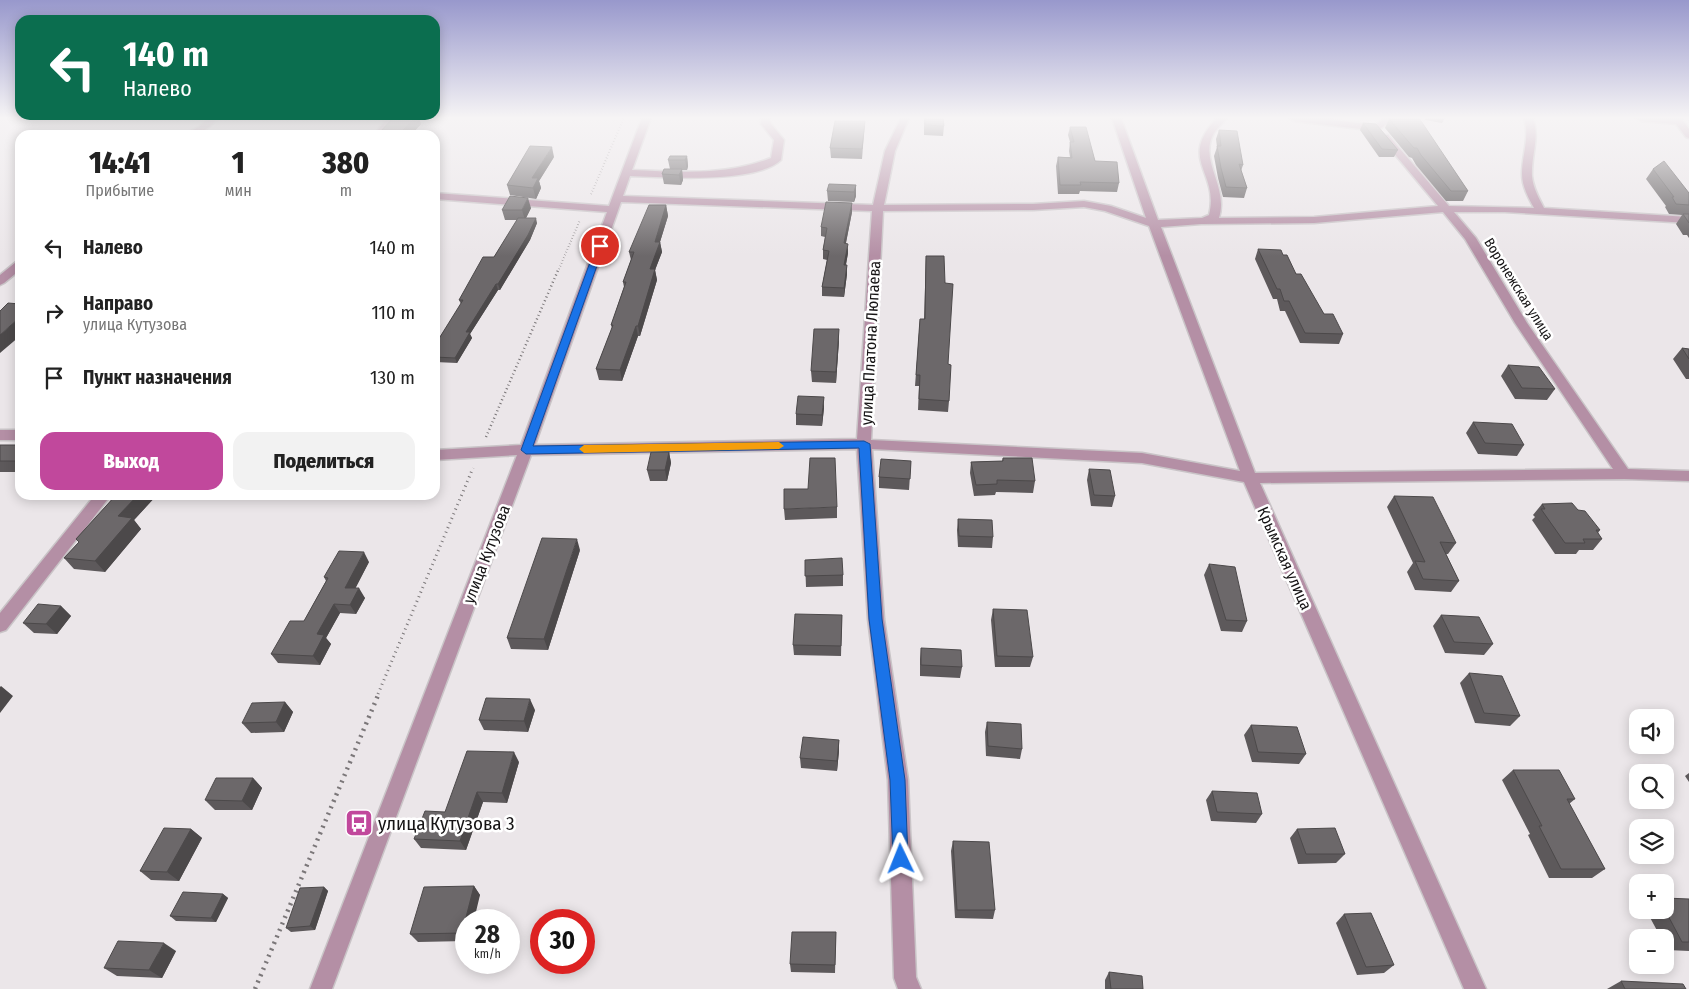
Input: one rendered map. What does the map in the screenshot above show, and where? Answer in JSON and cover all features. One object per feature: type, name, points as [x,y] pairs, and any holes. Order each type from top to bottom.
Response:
[{"type":"street","name":"улица Кутузова","points":[[321,989],[526,450],[629,164]]},
{"type":"street","points":[[626,172],[697,175],[731,173],[767,164]]},
{"type":"street","name":"улица Платона Люпаева","points":[[887,164],[878,208],[864,444],[876,619],[898,780],[905,978],[910,989]]},
{"type":"street","name":"Крымская улица","points":[[1133,164],[1250,478],[1475,989]]},
{"type":"street","points":[[1201,221],[1214,217],[1218,207],[1206,164]]},
{"type":"street","name":"Воронежская улица","points":[[1408,164],[1470,238],[1520,323],[1624,474]]},
{"type":"street","points":[[1528,164],[1528,184],[1541,212]]},
{"type":"street","points":[[440,196],[586,207],[615,204],[878,208],[1033,207],[1084,204],[1107,208],[1154,224],[1201,221],[1314,220],[1445,208],[1689,220]]},
{"type":"street","points":[[0,281],[15,268]]},
{"type":"street","points":[[0,435],[15,435]]},
{"type":"street","points":[[440,455],[526,450],[864,444],[1142,458],[1250,478],[1624,474],[1689,476]]},
{"type":"street","points":[[0,625],[99,500]]},
{"type":"path","points":[[255,989],[480,453],[604,164]]},
{"type":"building","points":[[519,164],[541,164],[532,178],[538,178],[533,188],[507,185]]},
{"type":"building","points":[[1059,164],[1117,164],[1119,183],[1080,182],[1081,185],[1060,185]]},
{"type":"building","points":[[1220,164],[1239,164],[1247,188],[1226,187]]},
{"type":"building","points":[[1429,164],[1450,164],[1468,191],[1451,191]]},
{"type":"building","points":[[1660,164],[1666,164],[1689,193],[1689,205],[1676,204],[1672,197],[1674,197],[1653,169]]},
{"type":"building","points":[[664,169],[682,169],[679,175],[662,174]]},
{"type":"building","points":[[829,184],[856,185],[854,192],[827,191]]},
{"type":"building","points":[[510,196],[528,198],[522,210],[502,210]]},
{"type":"building","points":[[826,202],[852,203],[844,243],[848,244],[844,265],[847,265],[844,288],[822,287],[829,251],[823,250],[827,228],[821,227]]},
{"type":"building","points":[[649,205],[666,205],[655,242],[660,242],[650,269],[655,269],[638,326],[636,326],[620,370],[596,369],[613,325],[611,325],[626,282],[623,282],[634,252],[629,252]]},
{"type":"building","points":[[1683,214],[1689,214],[1689,223]]},
{"type":"building","points":[[518,218],[536,218],[528,235],[498,284],[496,284],[466,332],[470,332],[455,358],[440,357],[440,337],[463,300],[459,300],[483,257],[494,257]]},
{"type":"building","points":[[1258,249],[1281,250],[1283,255],[1287,255],[1296,274],[1301,274],[1324,314],[1333,314],[1343,334],[1305,333],[1289,301],[1284,301],[1280,289],[1277,289]]},
{"type":"building","points":[[926,256],[944,256],[945,283],[953,284],[948,364],[951,365],[949,401],[919,399],[920,375],[916,375],[920,319],[925,319]]},
{"type":"building","points":[[8,303],[15,304],[15,322],[0,335],[0,311]]},
{"type":"building","points":[[814,329],[839,329],[836,372],[811,371]]},
{"type":"building","points":[[1682,348],[1689,349],[1689,359]]},
{"type":"building","points":[[1508,365],[1539,367],[1555,389],[1522,388]]},
{"type":"building","points":[[798,396],[824,397],[822,415],[796,414]]},
{"type":"building","points":[[1473,422],[1512,424],[1524,445],[1485,443]]},
{"type":"building","points":[[0,445],[15,445],[15,461],[0,461]]},
{"type":"building","points":[[651,452],[669,452],[665,470],[647,470]]},
{"type":"building","points":[[810,458],[835,458],[837,507],[784,509],[784,489],[808,489]]},
{"type":"building","points":[[1003,458],[1032,458],[1035,481],[997,480],[997,484],[976,485],[971,462],[1003,461]]},
{"type":"building","points":[[881,459],[911,461],[910,479],[879,477]]},
{"type":"building","points":[[1089,469],[1110,470],[1115,496],[1094,495]]},
{"type":"building","points":[[1394,496],[1433,497],[1456,543],[1440,542],[1459,581],[1423,579],[1415,561],[1425,562]]},
{"type":"building","points":[[111,500],[133,500],[118,516],[132,518],[95,561],[64,558],[79,542],[76,539]]},
{"type":"building","points":[[1572,503],[1578,510],[1585,511],[1600,530],[1596,530],[1602,539],[1583,539],[1585,543],[1565,543],[1541,509],[1545,509],[1542,504]]},
{"type":"building","points":[[958,519],[992,520],[993,537],[959,536]]},
{"type":"building","points":[[542,538],[577,539],[544,639],[507,638]]},
{"type":"building","points":[[339,551],[364,552],[345,588],[359,588],[350,605],[334,604],[317,634],[324,635],[313,656],[271,654],[290,621],[304,621],[328,578],[324,577]]},
{"type":"building","points":[[842,558],[843,575],[805,576],[805,560]]},
{"type":"building","points":[[1209,564],[1235,567],[1247,621],[1226,620]]},
{"type":"building","points":[[38,604],[61,606],[46,624],[23,623]]},
{"type":"building","points":[[993,609],[1027,610],[1033,657],[997,656]]},
{"type":"building","points":[[795,614],[842,615],[841,646],[793,645]]},
{"type":"building","points":[[1441,615],[1479,617],[1493,644],[1454,642]]},
{"type":"building","points":[[921,648],[961,650],[962,667],[921,665]]},
{"type":"building","points":[[1469,673],[1502,676],[1520,716],[1484,713]]},
{"type":"building","points":[[486,698],[530,699],[524,721],[479,720]]},
{"type":"building","points":[[285,702],[276,722],[242,723],[252,703]]},
{"type":"building","points":[[987,722],[1021,724],[1022,749],[988,746]]},
{"type":"building","points":[[1251,725],[1297,727],[1306,754],[1258,752]]},
{"type":"building","points":[[803,737],[839,740],[837,761],[800,758]]},
{"type":"building","points":[[467,751],[514,752],[502,793],[477,792],[460,841],[414,839],[425,811],[445,812]]},
{"type":"building","points":[[1513,770],[1559,770],[1575,799],[1567,799],[1605,869],[1561,869],[1539,826],[1542,826]]},
{"type":"building","points":[[216,778],[253,778],[242,801],[205,800]]},
{"type":"building","points":[[1212,791],[1257,793],[1262,814],[1217,812]]},
{"type":"building","points":[[164,828],[191,829],[167,872],[140,871]]},
{"type":"building","points":[[1335,828],[1345,854],[1306,854],[1297,829]]},
{"type":"building","points":[[953,841],[989,842],[995,910],[957,910]]},
{"type":"building","points":[[474,886],[468,909],[455,909],[455,933],[410,934],[424,887]]},
{"type":"building","points":[[324,887],[310,926],[286,928],[300,888]]},
{"type":"building","points":[[183,892],[223,894],[211,918],[170,916]]},
{"type":"building","points":[[1674,898],[1689,899],[1689,942],[1682,942],[1670,919],[1674,919]]},
{"type":"building","points":[[1371,913],[1394,965],[1366,967],[1344,914]]},
{"type":"building","points":[[792,932],[836,932],[835,965],[790,964]]},
{"type":"building","points":[[118,941],[164,943],[149,970],[104,968]]},
{"type":"building","points":[[1109,972],[1142,976],[1143,989],[1111,989]]},
{"type":"building","points":[[1621,981],[1683,984],[1686,989],[1625,989]]},
{"type":"slow traffic","points":[[584,449],[779,446]]},
{"type":"place","name":"улица Кутузова 3","points":[[359,823]]},
{"type":"route","points":[[600,246],[526,450],[864,444],[876,619],[898,780],[901,859]]}]
